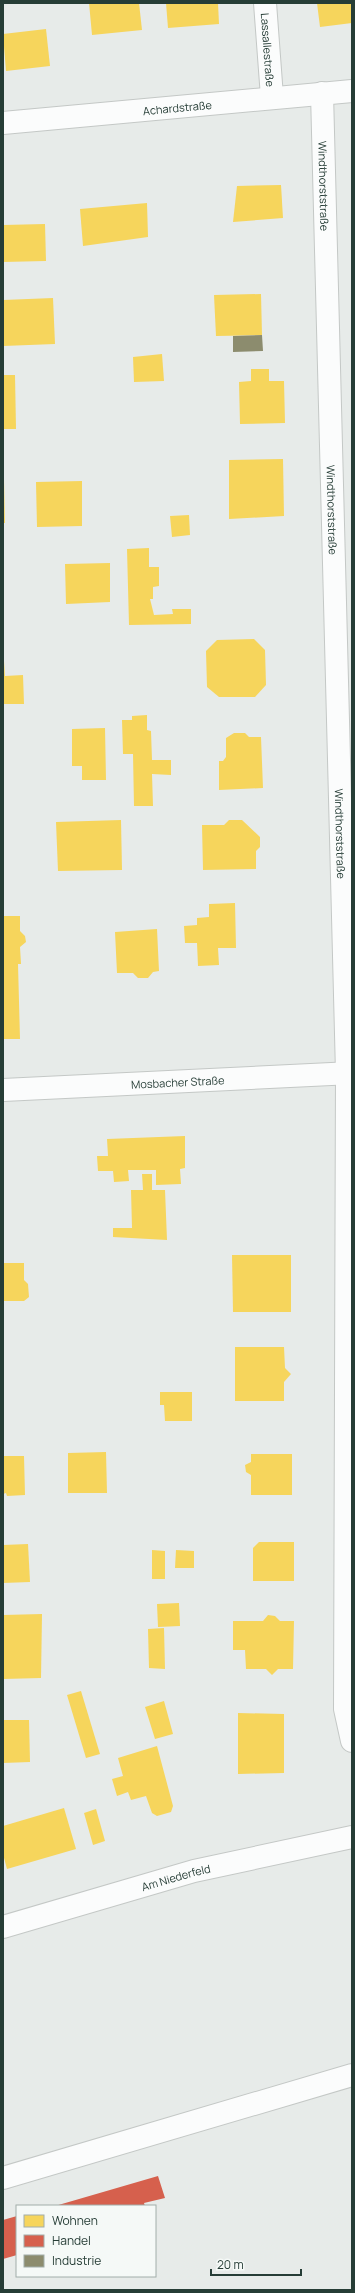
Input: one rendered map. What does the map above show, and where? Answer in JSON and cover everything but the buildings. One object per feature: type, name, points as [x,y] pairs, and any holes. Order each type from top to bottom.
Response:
[{"type":"street","name":"Lassallestraße","points":[[265,3],[272,98]]},
{"type":"street","name":"Achardstraße","points":[[3,123],[352,91]]},
{"type":"street","name":"Windthorststraße","points":[[322,93],[350,1073],[345,1709],[352,1742]]},
{"type":"street","name":"Mosbacher Straße","points":[[3,1090],[350,1073]]},
{"type":"street","name":"Am Niederfeld","points":[[3,1927],[194,1871],[352,1837]]},
{"type":"street","points":[[3,2178],[352,2075]]}]
